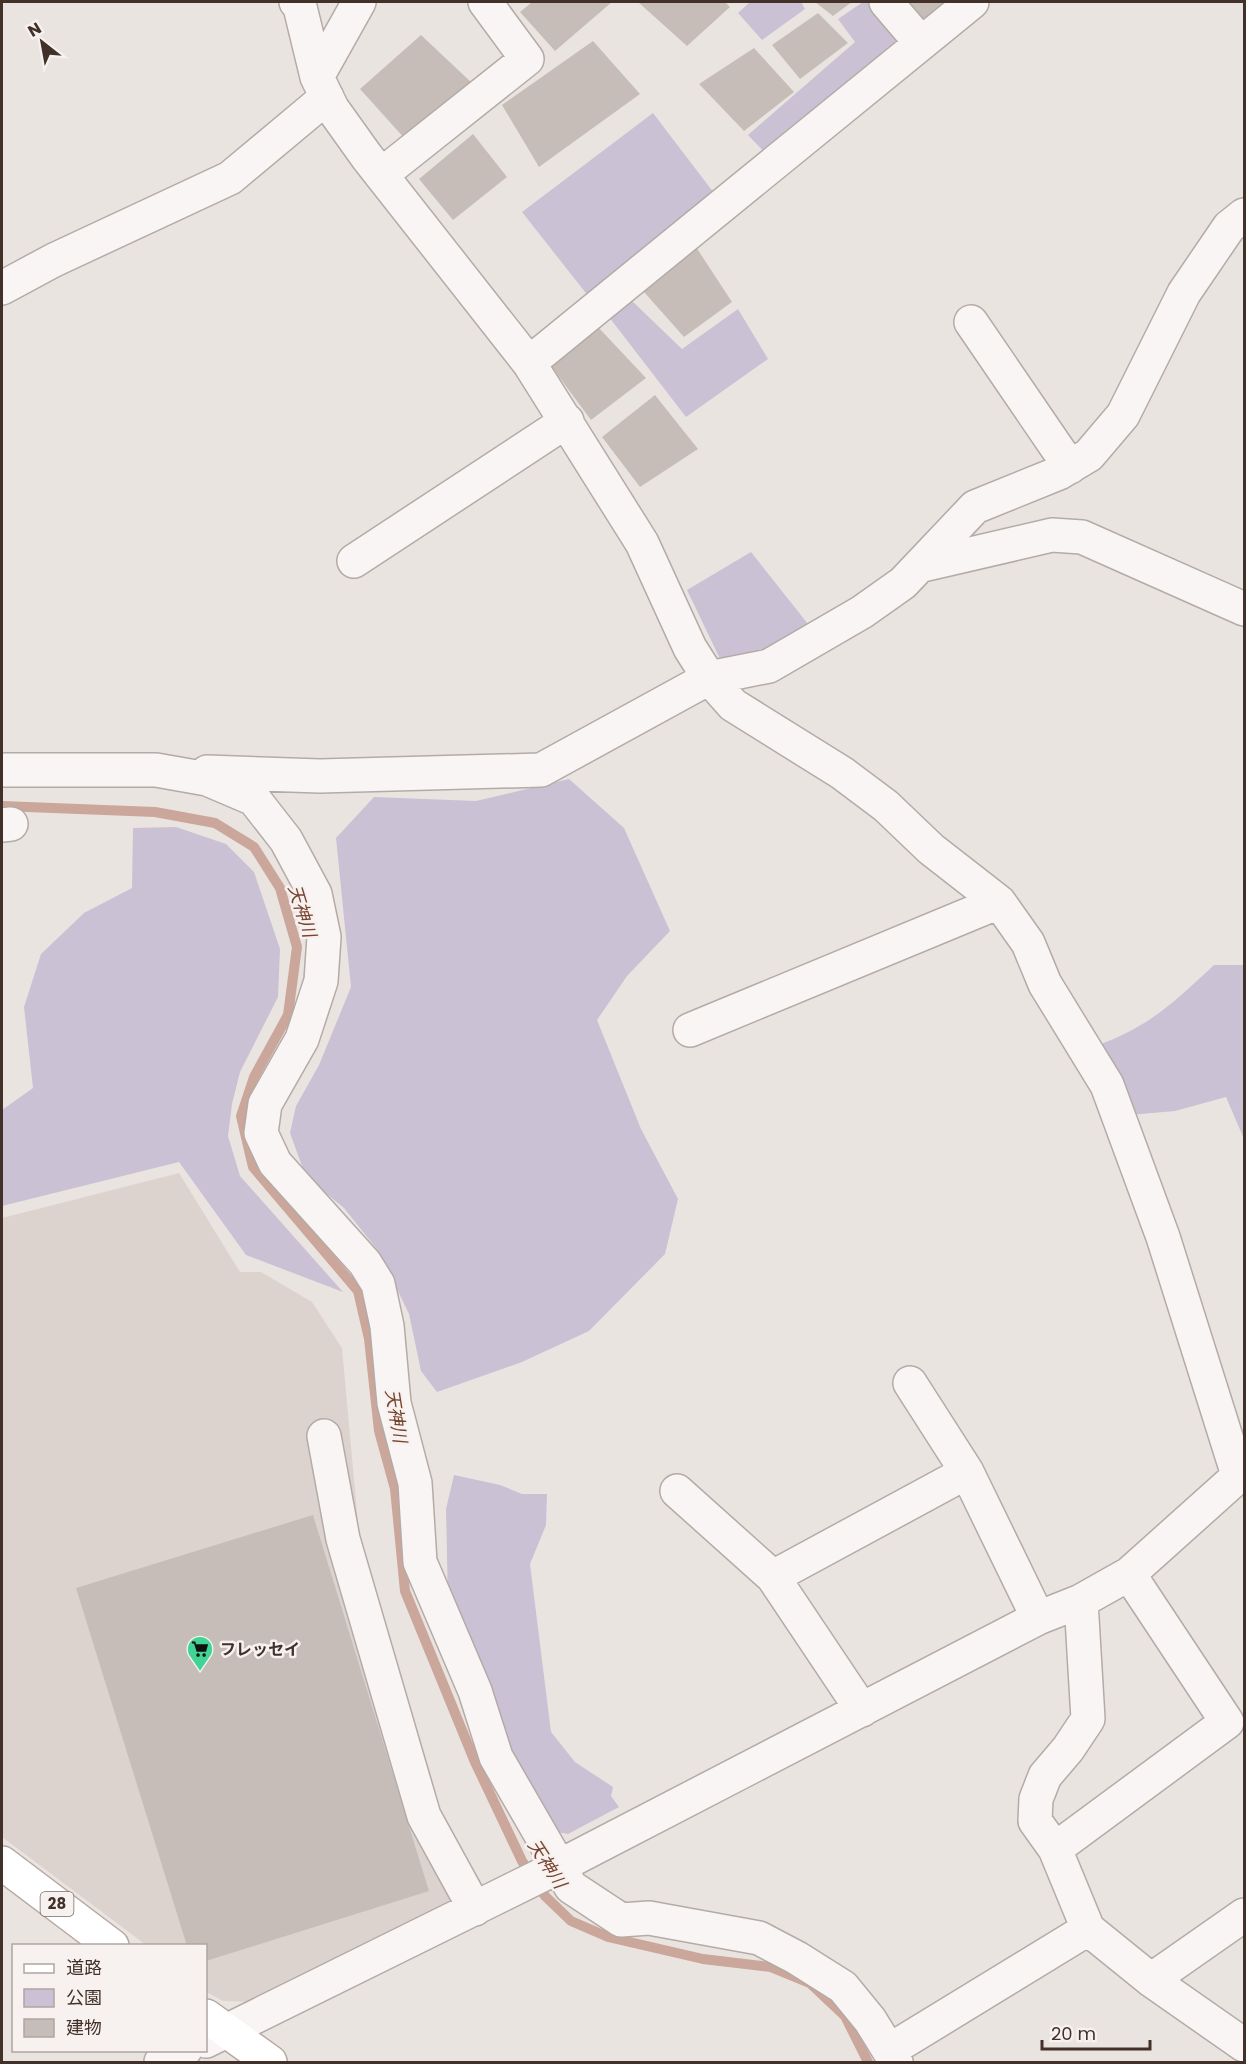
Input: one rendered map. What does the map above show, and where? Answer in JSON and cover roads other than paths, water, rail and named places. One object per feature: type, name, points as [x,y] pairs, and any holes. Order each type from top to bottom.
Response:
[{"type":"main road","name":"28","points":[[2,1863],[108,1944]]},
{"type":"main road","points":[[212,2029],[270,2062]]},
{"type":"street","points":[[212,2029],[475,1909],[1038,1618],[1081,1601],[1129,1574],[1241,1473],[1163,1237],[1107,1085],[1046,984],[1028,943],[999,902],[931,849],[886,806],[842,773],[733,705],[709,678],[690,648],[642,543],[567,421],[529,363],[381,175],[322,87],[300,7],[296,2]]},
{"type":"street","points":[[2,288],[54,260],[230,178],[322,87],[359,2]]},
{"type":"street","points":[[381,175],[527,59],[485,2]]},
{"type":"street","points":[[885,2],[921,44]]},
{"type":"street","points":[[529,363],[972,2]]},
{"type":"street","points":[[2,770],[156,770],[320,776],[541,770],[709,678],[769,666],[862,612],[923,565],[960,520],[975,507],[1070,467],[1089,455],[1123,416],[1184,293],[1229,227],[1245,214]]},
{"type":"street","points":[[971,322],[1070,467]]},
{"type":"street","points":[[354,561],[567,421]]},
{"type":"street","points":[[923,565],[1052,535],[1082,537],[1245,609]]},
{"type":"street","points":[[156,770],[207,779],[254,799],[286,840],[315,894],[324,937],[321,981],[302,1039],[265,1104],[261,1132],[275,1163],[365,1263],[378,1284],[387,1326],[394,1403],[415,1483],[420,1562],[475,1691],[496,1757],[556,1868],[571,1887],[621,1920],[649,1918],[759,1938],[797,1958],[843,1987],[870,2020],[893,2056],[1088,1929]]},
{"type":"street","points":[[690,1030],[999,902]]},
{"type":"street","points":[[910,1383],[967,1472],[1038,1618]]},
{"type":"street","points":[[324,1436],[343,1539],[424,1816],[475,1909]]},
{"type":"street","points":[[773,1577],[967,1472]]},
{"type":"street","points":[[678,1491],[773,1577],[862,1710]]},
{"type":"street","points":[[1055,1850],[1227,1722],[1129,1574]]},
{"type":"street","points":[[1081,1601],[1088,1719],[1045,1776],[1036,1799],[1035,1821],[1055,1850],[1088,1929],[1151,1980],[1245,2045]]},
{"type":"street","points":[[1151,1980],[1245,1914]]},
{"type":"street","points":[[161,2062],[181,2052]]},
{"type":"waterway","name":"天神川","points":[[2,806],[155,812],[215,823],[254,847],[280,888],[297,947],[288,1015],[254,1077],[241,1116],[253,1167],[358,1291],[369,1339],[379,1431],[395,1489],[405,1591],[475,1762],[522,1861],[545,1896],[571,1921],[608,1937],[703,1959],[771,1967],[810,1983],[845,2016],[868,2062]]},
{"type":"place","name":"フレッセイ","points":[[200,1672]]}]
